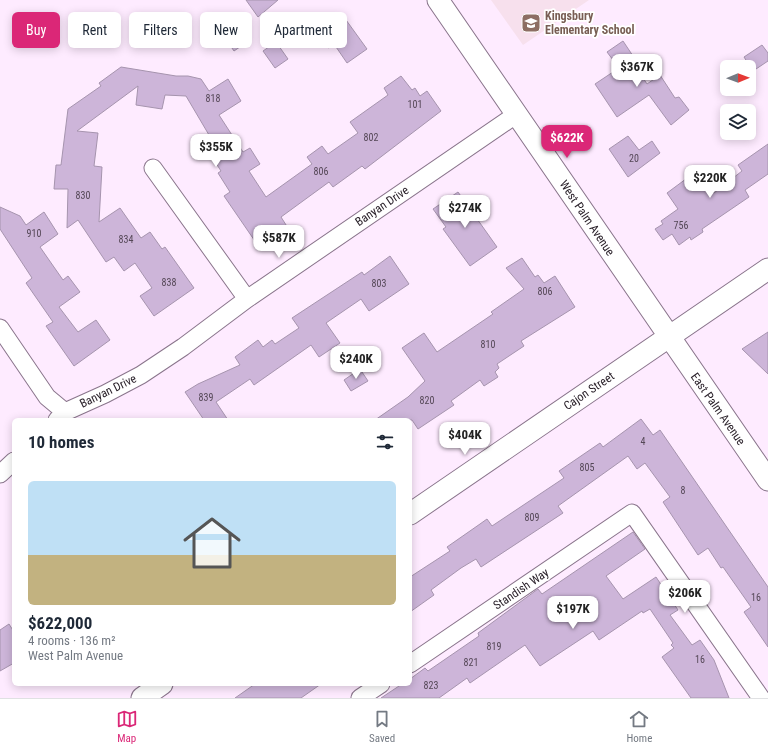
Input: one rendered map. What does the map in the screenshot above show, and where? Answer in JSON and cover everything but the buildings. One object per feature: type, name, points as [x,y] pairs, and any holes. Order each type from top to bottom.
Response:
[{"type":"street","name":"West Palm Avenue","points":[[438,0],[668,337]]},
{"type":"street","name":"Banyan Drive","points":[[0,328],[61,416],[141,375],[183,347],[247,298],[517,114]]},
{"type":"street","points":[[153,168],[247,298]]},
{"type":"street","name":"Cajon Street","points":[[412,513],[768,269]]},
{"type":"street","name":"East Palm Avenue","points":[[668,337],[768,479]]},
{"type":"street","points":[[0,474],[12,463]]},
{"type":"street","name":"Standish Way","points":[[412,663],[632,513],[762,698]]},
{"type":"street","points":[[142,698],[159,686]]},
{"type":"street","points":[[360,698],[377,686]]},
{"type":"shaded area","name":"Kingsbury Elementary School","points":[[491,0],[589,0],[523,45]]},
{"type":"place","name":"Kingsbury Elementary School","points":[[531,23]]}]
